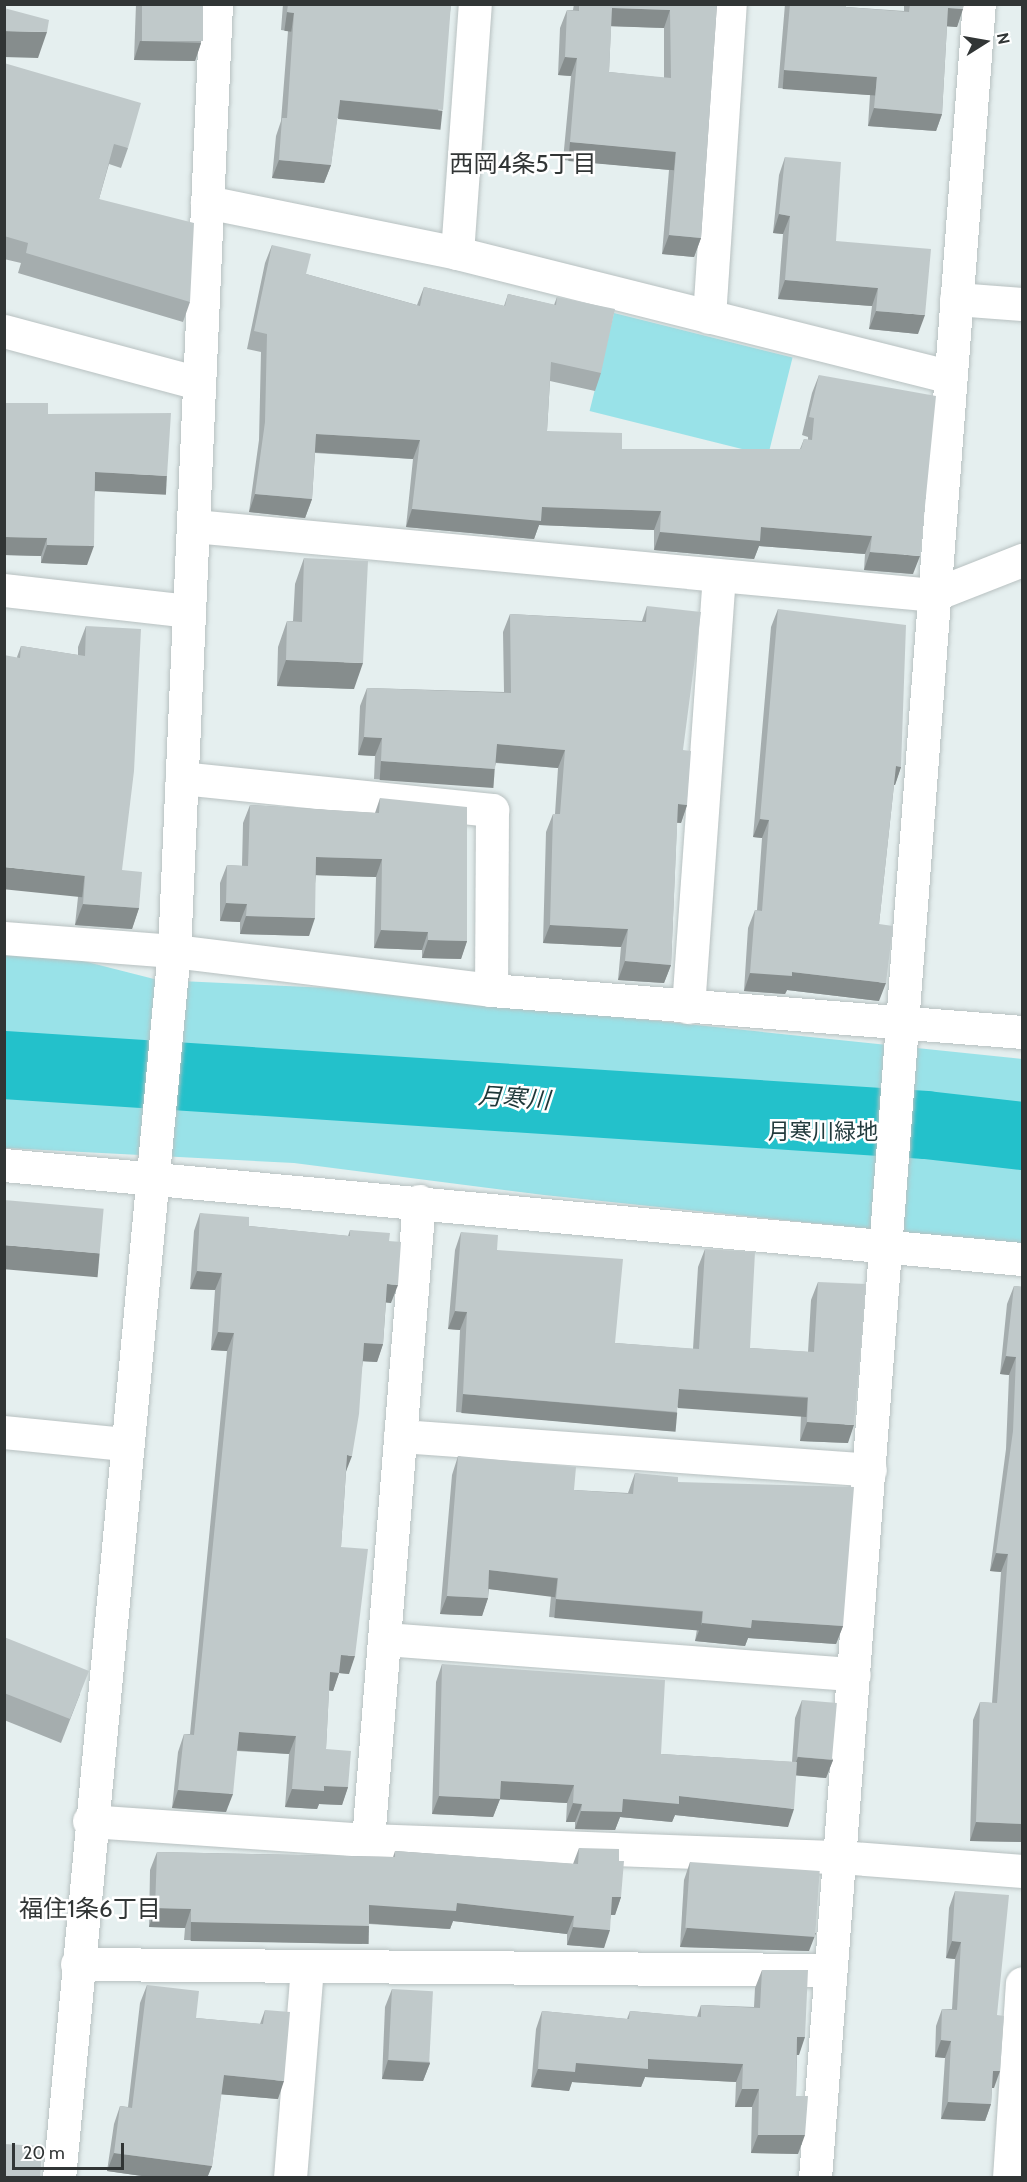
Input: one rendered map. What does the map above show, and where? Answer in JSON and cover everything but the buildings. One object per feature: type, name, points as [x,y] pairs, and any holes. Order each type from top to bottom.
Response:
[{"type":"street","points":[[59,2178],[89,1821],[153,1131],[174,951],[216,4]]},
{"type":"street","points":[[457,253],[475,4]]},
{"type":"street","points":[[709,317],[730,4]]},
{"type":"street","points":[[815,2178],[979,4]]},
{"type":"street","points":[[207,202],[457,253],[951,377]]},
{"type":"street","points":[[956,299],[1023,304]]},
{"type":"street","points":[[4,331],[198,383]]},
{"type":"street","points":[[194,526],[719,578],[933,595],[1023,560]]},
{"type":"street","points":[[688,1007],[719,578]]},
{"type":"street","points":[[4,590],[189,611]]},
{"type":"street","points":[[182,778],[492,810],[491,990]]},
{"type":"street","points":[[4,938],[174,951],[491,990],[1023,1032]]},
{"type":"street","points":[[4,1165],[419,1201],[1023,1259]]},
{"type":"street","points":[[368,1840],[419,1201]]},
{"type":"street","points":[[4,1432],[124,1444]]},
{"type":"street","points":[[400,1436],[870,1470]]},
{"type":"street","points":[[385,1639],[854,1674]]},
{"type":"street","points":[[89,1821],[368,1840],[840,1857],[1023,1871]]},
{"type":"street","points":[[77,1964],[307,1968],[830,1970]]},
{"type":"street","points":[[290,2178],[307,1968]]},
{"type":"street","points":[[1009,2178],[1023,1983]]},
{"type":"green space","points":[[614,313],[793,358],[768,456],[590,411]]},
{"type":"green space","name":"月寒川緑地","points":[[5,949],[40,950],[158,980],[351,989],[1022,1059],[1022,1245],[544,1195],[294,1163],[5,1148]]},
{"type":"waterway","name":"月寒川","points":[[4,1065],[926,1125],[1022,1136]]},
{"type":"district","name":"西岡4条5丁目","points":[[523,164]]},
{"type":"district","name":"福住1条6丁目","points":[[90,1909]]}]
